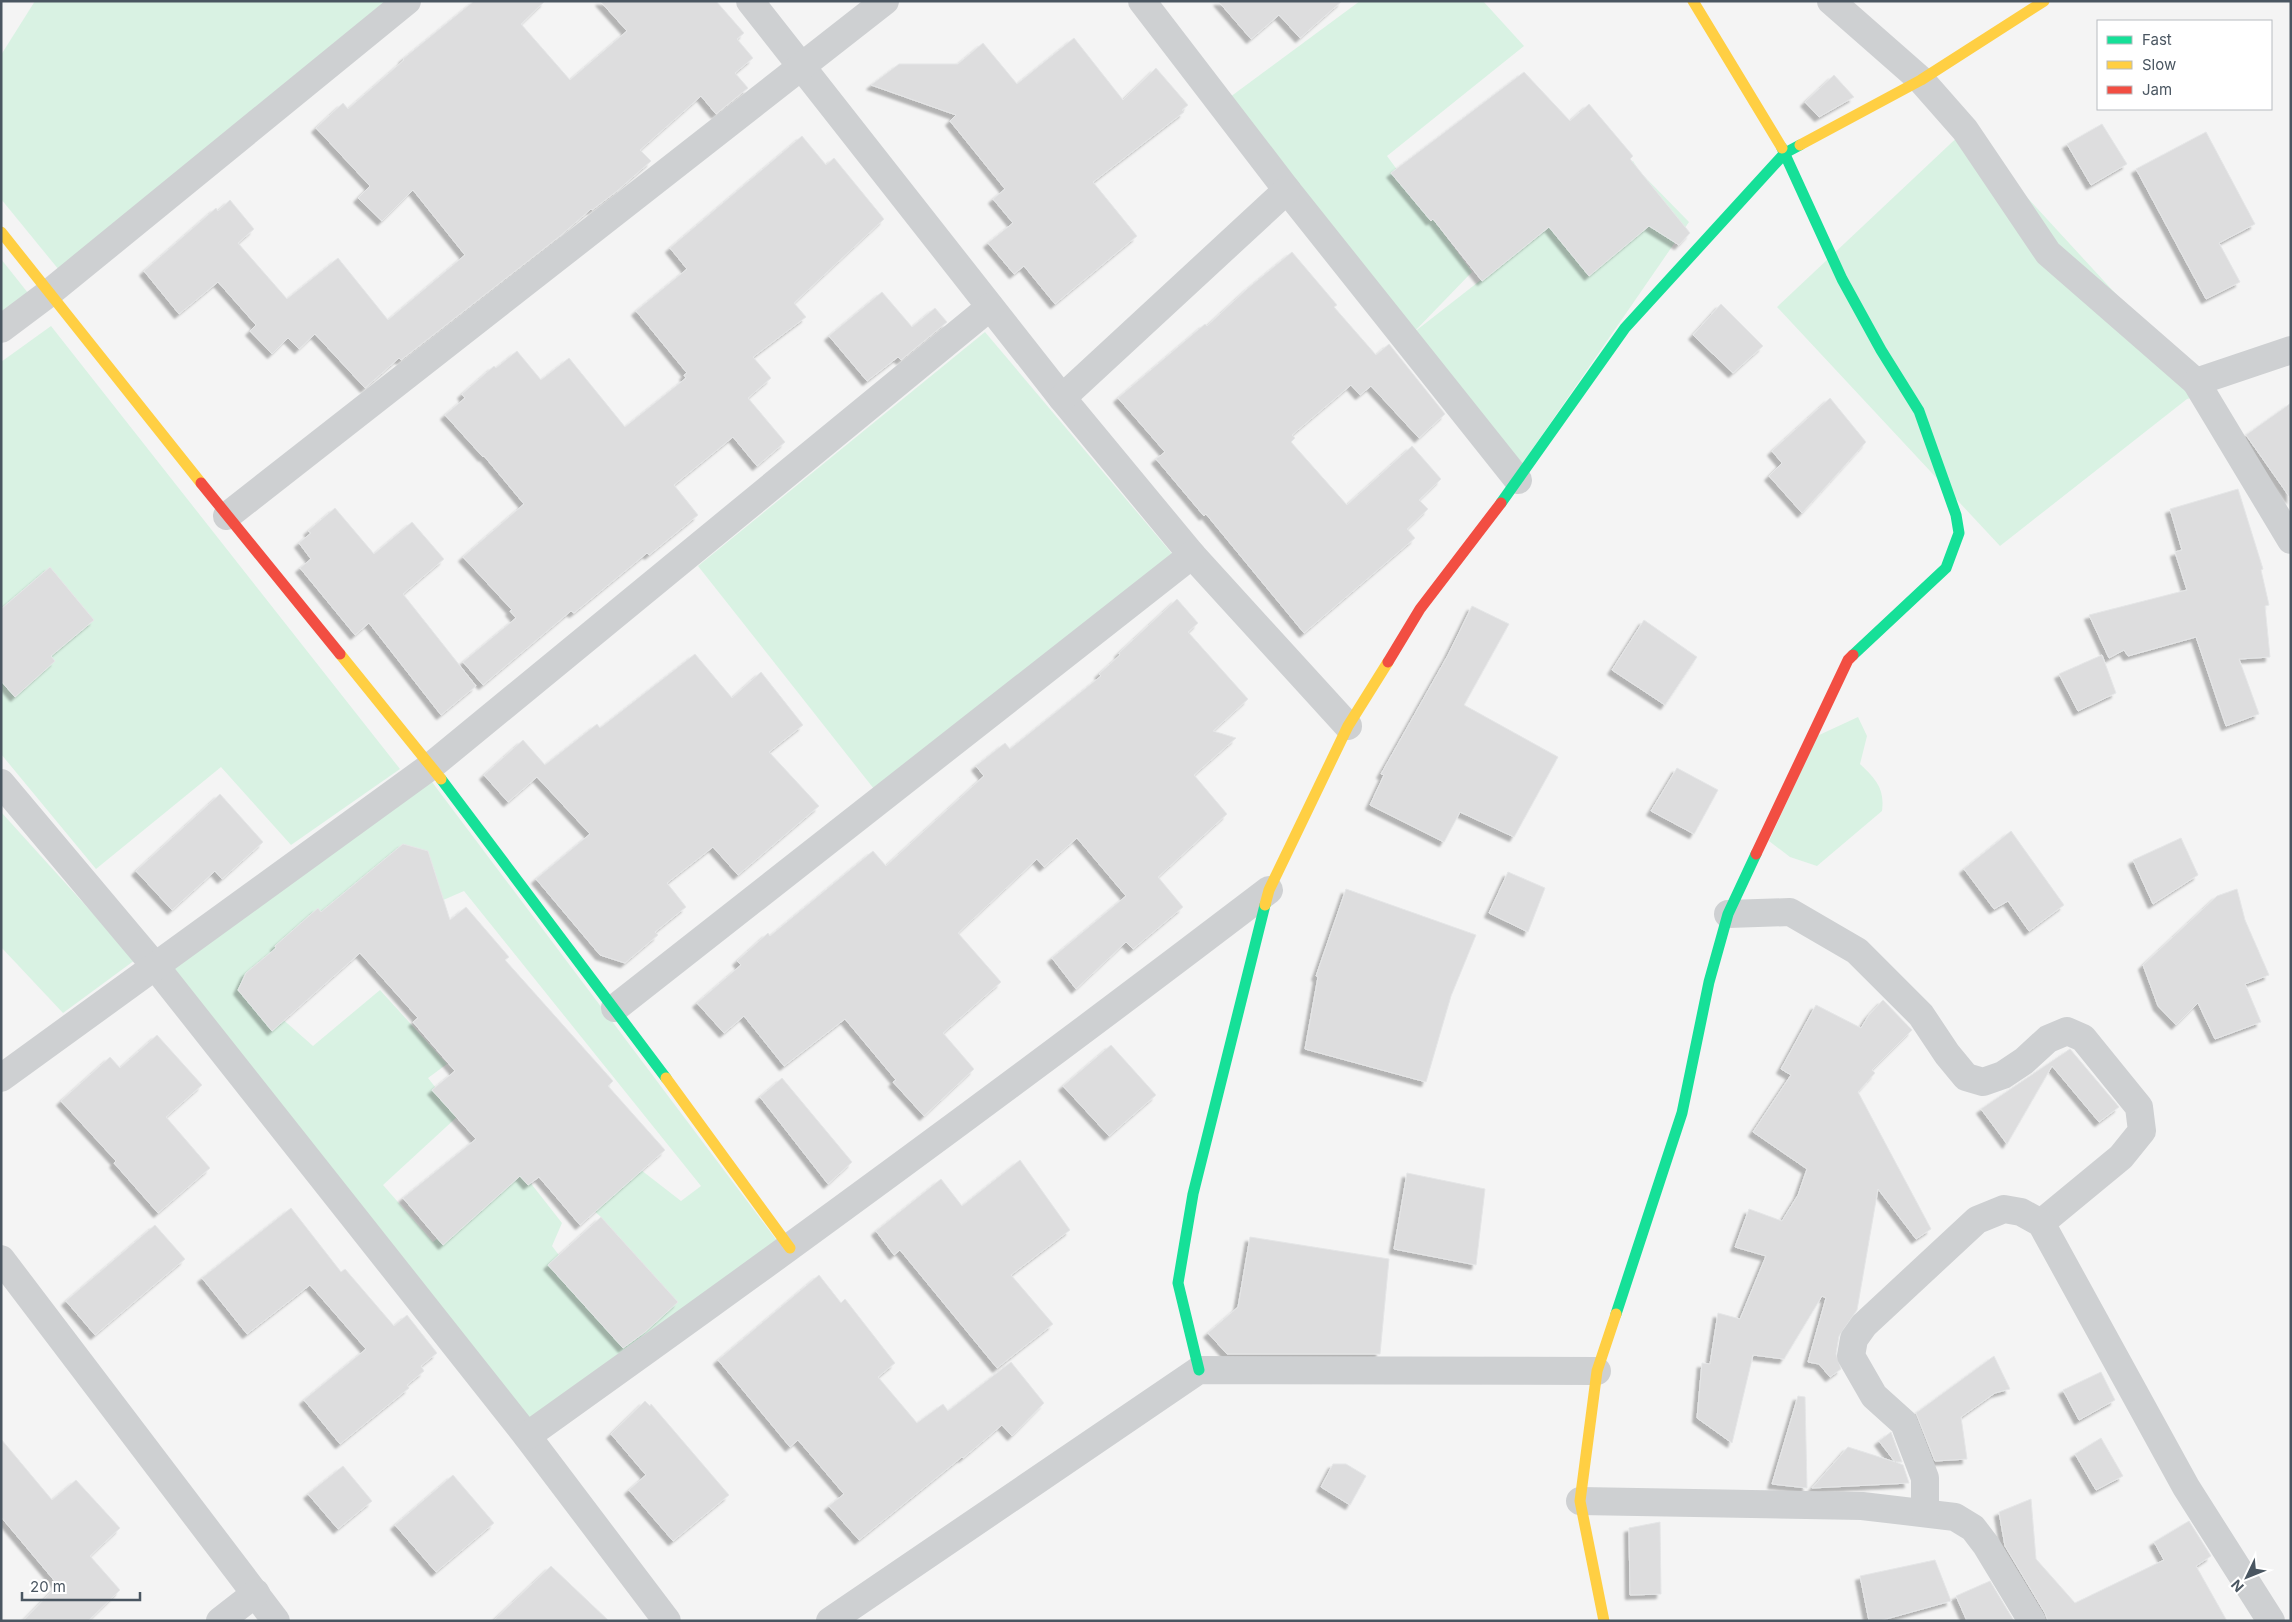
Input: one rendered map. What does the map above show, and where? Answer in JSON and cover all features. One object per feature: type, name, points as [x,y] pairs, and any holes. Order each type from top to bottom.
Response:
[{"type":"street","points":[[1,329],[49,293],[407,1]]},
{"type":"street","points":[[750,1],[800,68],[1062,398],[1192,555],[1348,726]]},
{"type":"street","points":[[227,516],[886,1]]},
{"type":"street","points":[[1142,1],[1287,190],[1518,480]]},
{"type":"street","points":[[1604,1621],[1580,1501],[1597,1371],[1682,1113],[1710,982],[1728,914],[1848,660],[1946,568],[1958,533],[1956,515],[1919,411],[1881,350],[1842,280],[1785,153],[1693,1]]},
{"type":"street","points":[[1831,1],[1921,80],[1965,130],[2048,254],[2196,382],[2291,540]]},
{"type":"street","points":[[1199,1370],[1178,1282],[1193,1194],[1269,890],[1348,726],[1420,609],[1518,480],[1625,328],[1785,153],[1921,80],[2044,1]]},
{"type":"street","points":[[1062,398],[1287,190]]},
{"type":"street","points":[[1,232],[227,516],[431,766],[614,1008],[790,1248]]},
{"type":"street","points":[[1,1078],[431,766],[990,307]]},
{"type":"street","points":[[2196,382],[2291,350]]},
{"type":"street","points":[[614,1008],[1192,555]]},
{"type":"street","points":[[1,783],[155,966],[527,1436],[667,1621]]},
{"type":"street","points":[[527,1436],[790,1248],[1045,1061],[1269,890]]},
{"type":"street","points":[[1728,914],[1790,912],[1857,952],[1921,1015],[1947,1054],[1966,1077],[1983,1082],[2003,1075],[2024,1061],[2048,1039],[2067,1031],[2083,1038],[2139,1107],[2142,1131],[2121,1157],[2041,1223]]},
{"type":"street","points":[[1925,1513],[1925,1478],[1918,1455],[1904,1423],[1874,1396],[1862,1378],[1851,1356],[1854,1339],[1864,1325],[1977,1220],[2004,1209],[2021,1212],[2041,1223],[2186,1487],[2271,1621]]},
{"type":"street","points":[[1,1259],[276,1621]]},
{"type":"street","points":[[830,1621],[1199,1370],[1597,1371]]},
{"type":"street","points":[[1580,1501],[1779,1503],[1862,1506],[1955,1517],[1972,1528],[1986,1545],[2032,1621]]},
{"type":"street","points":[[220,1621],[256,1593]]},
{"type":"green space","points":[[35,1],[388,1],[59,270],[1,199],[1,55]]},
{"type":"green space","points":[[1360,1],[1483,1],[1524,46],[1387,156],[1472,272],[1413,333],[1633,161],[1640,172],[1689,222],[1518,470],[1226,100]]},
{"type":"green space","points":[[1965,130],[2196,381],[2199,396],[2187,399],[2000,546],[1777,307]]},
{"type":"green space","points":[[1,259],[28,293],[1,313]]},
{"type":"green space","points":[[51,326],[400,769],[291,845],[221,767],[96,869],[1,754],[1,362]]},
{"type":"green space","points":[[985,332],[1174,556],[874,789],[698,566]]},
{"type":"green space","points":[[1858,717],[1867,736],[1860,764],[1871,775],[1881,790],[1882,811],[1817,866],[1790,857],[1769,841],[1817,736]]},
{"type":"green space","points":[[429,778],[781,1246],[530,1425],[168,967]],"holes":[[[464,891],[701,1186],[681,1201],[632,1163],[584,1202],[601,1217],[626,1253],[584,1288],[552,1246],[562,1223],[522,1172],[433,1242],[383,1185],[458,1116],[428,1078],[447,1064],[380,990],[313,1046],[245,986]]]},
{"type":"green space","points":[[1,812],[135,960],[63,1013],[1,947]]},
{"type":"building","points":[[474,1],[545,1],[521,24],[570,80],[627,31],[600,1],[716,1],[744,33],[737,39],[753,58],[735,73],[748,88],[716,114],[701,96],[640,150],[651,161],[617,191],[591,209],[560,236],[401,360],[399,358],[365,388],[315,334],[299,349],[288,338],[272,354],[250,331],[256,325],[218,282],[179,314],[144,271],[216,208],[218,211],[230,200],[254,229],[238,243],[287,299],[338,258],[388,320],[465,255],[413,190],[382,221],[358,198],[370,186],[316,128],[343,103],[348,109],[403,59]]},
{"type":"building","points":[[1218,1],[1342,1],[1300,38],[1279,15],[1251,39]]},
{"type":"building","points":[[1074,38],[1123,100],[1156,68],[1188,105],[1182,110],[1184,112],[1093,182],[1137,236],[1055,304],[1024,266],[1014,274],[988,243],[1013,223],[993,199],[1005,189],[950,121],[956,115],[871,85],[899,64],[958,64],[983,43],[1017,84]]},
{"type":"building","points":[[1524,72],[1570,121],[1589,104],[1633,156],[1630,159],[1690,233],[1679,245],[1649,226],[1589,276],[1549,227],[1482,281],[1433,219],[1431,221],[1391,173]]},
{"type":"building","points":[[1834,75],[1854,97],[1819,117],[1805,102]]},
{"type":"building","points":[[2102,124],[2127,164],[2091,185],[2067,144]]},
{"type":"building","points":[[2206,132],[2255,224],[2219,243],[2240,282],[2206,299],[2136,169]]},
{"type":"building","points":[[802,136],[826,165],[834,158],[884,219],[794,303],[806,317],[753,357],[771,378],[748,398],[785,442],[757,466],[733,437],[674,485],[698,515],[649,555],[647,553],[574,613],[571,611],[483,685],[463,662],[516,618],[510,611],[512,610],[463,557],[524,504],[484,456],[445,415],[465,398],[462,394],[494,366],[496,368],[517,351],[541,380],[569,358],[625,427],[686,378],[684,375],[687,373],[636,311],[687,269],[670,248]]},
{"type":"building","points":[[1292,252],[1337,305],[1334,307],[1376,355],[1389,344],[1445,414],[1419,438],[1371,386],[1360,395],[1351,385],[1292,435],[1295,438],[1291,442],[1347,505],[1412,446],[1441,479],[1419,500],[1428,509],[1407,529],[1415,538],[1304,633],[1206,514],[1204,516],[1156,459],[1165,452],[1118,398],[1205,324],[1207,326],[1247,289]]},
{"type":"building","points":[[882,292],[912,327],[935,308],[947,322],[901,360],[898,357],[867,381],[829,336]]},
{"type":"building","points":[[1721,304],[1763,346],[1733,373],[1693,335]]},
{"type":"building","points":[[1830,398],[1866,442],[1802,513],[1769,476],[1782,463],[1772,451]]},
{"type":"building","points":[[2291,403],[2291,499],[2246,435]]},
{"type":"building","points":[[2238,489],[2263,569],[2261,570],[2269,605],[2265,606],[2270,657],[2239,659],[2259,714],[2226,726],[2196,637],[2128,656],[2124,650],[2109,658],[2089,615],[2187,590],[2175,552],[2182,550],[2170,509]]},
{"type":"building","points":[[335,508],[374,554],[412,522],[444,559],[403,594],[476,686],[441,715],[369,623],[355,635],[300,568],[311,559],[299,543],[311,533],[308,531]]},
{"type":"building","points":[[50,567],[94,620],[51,656],[55,661],[15,697],[1,681],[1,609]]},
{"type":"building","points":[[1177,599],[1198,623],[1188,632],[1248,699],[1213,731],[1236,738],[1194,775],[1227,814],[1158,877],[1183,907],[1133,949],[1126,942],[1076,989],[1052,958],[1126,896],[1077,838],[1044,867],[1037,859],[958,933],[1001,982],[943,1033],[974,1069],[924,1116],[893,1082],[896,1080],[845,1019],[784,1066],[744,1016],[724,1033],[697,1003],[741,965],[737,961],[768,933],[770,936],[873,851],[886,866],[984,776],[976,766],[1005,743],[1010,749],[1101,676],[1099,674],[1120,655],[1119,653]]},
{"type":"building","points":[[1472,606],[1509,624],[1464,705],[1558,757],[1514,837],[1460,812],[1444,842],[1370,805],[1384,775],[1381,774],[1448,655]]},
{"type":"building","points":[[1644,620],[1697,657],[1665,705],[1612,670]]},
{"type":"building","points":[[695,654],[732,698],[761,672],[803,725],[769,752],[819,806],[738,875],[713,847],[667,883],[686,907],[655,932],[658,935],[625,963],[600,955],[536,879],[590,834],[537,777],[508,802],[484,775],[523,740],[545,765],[597,724],[600,728]]},
{"type":"building","points":[[2102,655],[2116,693],[2078,711],[2059,674]]},
{"type":"building","points":[[1677,768],[1718,790],[1694,834],[1651,811]]},
{"type":"building","points":[[220,794],[263,842],[222,879],[215,871],[172,910],[136,871]]},
{"type":"building","points":[[2011,831],[2064,905],[2029,931],[2008,901],[1994,909],[1964,869]]},
{"type":"building","points":[[2181,838],[2198,875],[2153,904],[2133,860]]},
{"type":"building","points":[[403,844],[428,851],[450,920],[466,907],[509,957],[505,960],[613,1081],[608,1086],[665,1150],[580,1225],[539,1177],[528,1185],[520,1176],[443,1245],[403,1198],[476,1139],[432,1090],[455,1071],[413,1022],[418,1018],[360,953],[272,1031],[238,990],[246,973],[276,948],[275,946],[318,908],[321,912]]},
{"type":"building","points":[[1508,872],[1545,888],[1528,932],[1489,913]]},
{"type":"building","points":[[1346,889],[1476,935],[1451,996],[1426,1082],[1305,1049],[1318,977],[1316,976]]},
{"type":"building","points":[[2237,889],[2245,920],[2269,975],[2245,984],[2261,1022],[2215,1039],[2198,1003],[2176,1025],[2158,1006],[2143,965],[2217,896]]},
{"type":"building","points":[[1883,1000],[1912,1030],[1872,1070],[1875,1073],[1858,1092],[1931,1229],[1916,1239],[1878,1189],[1857,1310],[1839,1336],[1836,1354],[1841,1369],[1830,1377],[1819,1364],[1808,1362],[1826,1298],[1822,1296],[1784,1359],[1753,1355],[1732,1443],[1697,1418],[1702,1363],[1710,1364],[1718,1313],[1740,1319],[1766,1256],[1735,1247],[1749,1209],[1782,1221],[1798,1195],[1807,1169],[1753,1132],[1791,1075],[1781,1069],[1816,1005],[1861,1028],[1869,1015]]},
{"type":"building","points":[[157,1035],[202,1085],[166,1117],[210,1168],[158,1213],[114,1163],[116,1161],[61,1101],[110,1057],[120,1068]]},
{"type":"building","points":[[1111,1045],[1156,1095],[1109,1136],[1063,1086]]},
{"type":"building","points":[[2070,1049],[2119,1107],[2099,1122],[2052,1066],[2007,1144],[1981,1109]]},
{"type":"building","points":[[782,1078],[852,1162],[828,1184],[760,1097]]},
{"type":"building","points":[[1020,1160],[1070,1230],[1011,1275],[1053,1324],[997,1368],[900,1250],[894,1255],[876,1231],[941,1179],[962,1206]]},
{"type":"building","points":[[1407,1173],[1485,1189],[1476,1265],[1394,1249]]},
{"type":"building","points":[[291,1208],[341,1272],[345,1269],[394,1326],[407,1315],[437,1353],[421,1366],[424,1371],[407,1385],[409,1388],[340,1444],[304,1400],[366,1349],[310,1285],[247,1334],[202,1278]]},
{"type":"building","points":[[601,1217],[678,1302],[645,1332],[623,1348],[548,1265]]},
{"type":"building","points":[[155,1225],[185,1259],[95,1335],[66,1301]]},
{"type":"building","points":[[1250,1237],[1389,1259],[1380,1354],[1227,1354],[1208,1333],[1238,1307]]},
{"type":"building","points":[[819,1275],[841,1303],[845,1299],[895,1363],[878,1377],[917,1423],[943,1404],[948,1411],[1011,1362],[1044,1403],[1012,1436],[1002,1425],[859,1540],[829,1506],[844,1494],[798,1440],[790,1447],[718,1360]]},
{"type":"building","points":[[1994,1356],[2010,1389],[1995,1393],[1961,1417],[1967,1459],[1935,1461],[1916,1413]]},
{"type":"building","points":[[2101,1372],[2115,1400],[2079,1420],[2063,1390]]},
{"type":"building","points":[[1798,1396],[1805,1397],[1807,1488],[1772,1484]]},
{"type":"building","points":[[645,1401],[650,1406],[651,1404],[729,1495],[673,1541],[629,1490],[646,1475],[611,1434]]},
{"type":"building","points":[[1891,1432],[1902,1462],[1896,1462],[1903,1465],[1909,1483],[1812,1488],[1848,1447],[1895,1462],[1879,1441]]},
{"type":"building","points":[[2101,1438],[2123,1476],[2096,1490],[2075,1454]]},
{"type":"building","points":[[1,1439],[52,1500],[76,1480],[120,1528],[90,1556],[120,1590],[88,1621],[23,1621],[58,1585],[1,1517]]},
{"type":"building","points":[[1333,1464],[1346,1464],[1366,1476],[1350,1505],[1321,1487]]},
{"type":"building","points":[[343,1466],[372,1501],[338,1529],[308,1494]]},
{"type":"building","points":[[453,1475],[494,1523],[436,1572],[395,1525]]},
{"type":"building","points":[[2031,1499],[2036,1559],[2075,1603],[2164,1560],[2154,1542],[2189,1521],[2211,1556],[2196,1566],[2227,1621],[2048,1621],[2005,1546],[1999,1512]]},
{"type":"building","points":[[1660,1522],[1661,1594],[1630,1595],[1629,1528]]},
{"type":"building","points":[[1935,1560],[1951,1601],[1879,1621],[1869,1621],[1860,1576]]},
{"type":"building","points":[[551,1566],[609,1621],[493,1621]]},
{"type":"building","points":[[1990,1581],[2014,1621],[1967,1621],[1956,1596]]},
{"type":"traffic: fast","points":[[1501,503],[1625,328],[1785,153],[1800,145]]},
{"type":"traffic: fast","points":[[1782,148],[1842,279],[1881,350],[1919,411],[1956,515],[1959,533],[1946,568],[1853,655]]},
{"type":"traffic: fast","points":[[441,779],[666,1078]]},
{"type":"traffic: fast","points":[[1616,1314],[1682,1113],[1709,982],[1728,914],[1756,854]]},
{"type":"traffic: fast","points":[[1199,1370],[1178,1283],[1193,1194],[1265,905]]},
{"type":"traffic: slow","points":[[1693,1],[1782,148]]},
{"type":"traffic: slow","points":[[1800,145],[1921,80],[2044,1]]},
{"type":"traffic: slow","points":[[1,232],[201,483]]},
{"type":"traffic: slow","points":[[340,654],[441,779]]},
{"type":"traffic: slow","points":[[1265,905],[1269,890],[1348,726],[1388,662]]},
{"type":"traffic: slow","points":[[666,1078],[790,1248]]},
{"type":"traffic: slow","points":[[1604,1621],[1580,1501],[1597,1371],[1616,1314]]},
{"type":"traffic: jam","points":[[201,483],[340,654]]},
{"type":"traffic: jam","points":[[1388,662],[1420,609],[1501,503]]},
{"type":"traffic: jam","points":[[1756,854],[1848,660],[1853,655]]}]
